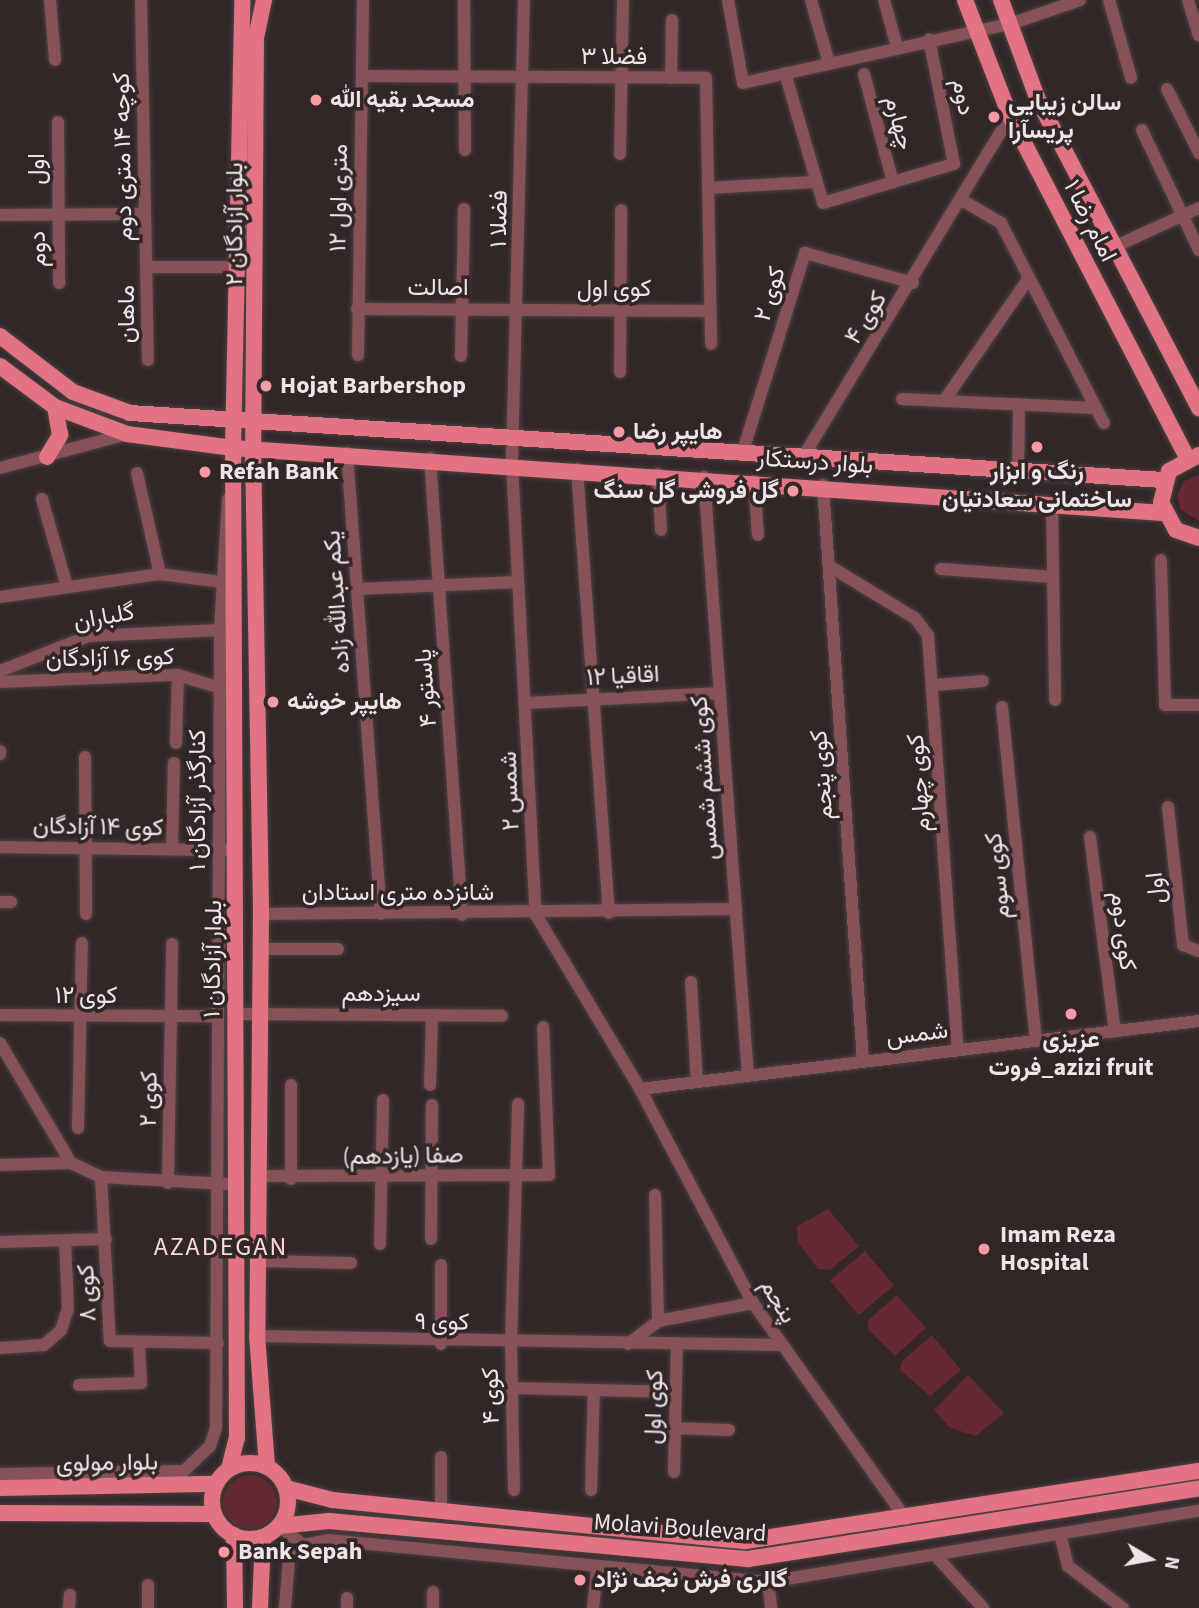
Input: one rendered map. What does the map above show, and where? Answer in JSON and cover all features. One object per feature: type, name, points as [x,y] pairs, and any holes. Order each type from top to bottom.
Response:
[{"type":"main road","name":"بلوار آزادگان ۲","points":[[233,448],[242,0]]},
{"type":"main road","name":"امام رضا ۱","points":[[965,0],[1010,116],[1193,457]]},
{"type":"main road","name":"امام رضا ۱","points":[[1001,0],[1038,100],[1199,408]]},
{"type":"main road","name":"بلوار آزادگان ۲","points":[[253,449],[256,39],[264,2]]},
{"type":"main road","name":"بلوار درستکار","points":[[0,336],[73,392],[130,413],[234,424],[1164,480]]},
{"type":"main road","name":"بلوار درستکار","points":[[0,366],[55,407],[127,434],[233,448],[430,458],[823,485],[1163,513]]},
{"type":"main road","points":[[47,457],[60,435],[55,407]]},
{"type":"main road","name":"بلوار آزادگان ۱","points":[[229,1469],[237,1438],[233,1394],[227,1184],[227,1015],[237,850],[233,448]]},
{"type":"main road","name":"بلوار آزادگان ۱","points":[[253,449],[261,914],[257,1336],[267,1466]]},
{"type":"main road","points":[[1193,457],[1164,480],[1163,513],[1176,530],[1199,538]]},
{"type":"main road","points":[[1017,501],[1018,471]]},
{"type":"main road","points":[[233,1394],[249,1402],[260,1394]]},
{"type":"main road","points":[[247,1462],[267,1466],[286,1488],[289,1504],[279,1526],[263,1537],[234,1535],[214,1514],[216,1484],[229,1469],[247,1462]]},
{"type":"main road","name":"Molavi Boulevard","points":[[286,1488],[351,1501],[440,1512],[745,1541],[792,1538],[1199,1471]]},
{"type":"main road","name":"بلوار مولوی","points":[[0,1488],[216,1484]]},
{"type":"main road","name":"Molavi Boulevard","points":[[279,1526],[350,1523],[748,1559],[795,1555],[1199,1489]]},
{"type":"main road","points":[[350,1523],[345,1512],[351,1501]]},
{"type":"main road","name":"بلوار مولوی","points":[[0,1513],[214,1514]]},
{"type":"main road","points":[[234,1535],[235,1608],[259,1608],[263,1537]]},
{"type":"main road","points":[[792,1538],[795,1555]]},
{"type":"street","points":[[50,0],[55,60]]},
{"type":"street","name":"کوچه ۱۴ متری دوم","points":[[141,0],[144,214],[148,267],[236,267]]},
{"type":"street","points":[[242,0],[264,2]]},
{"type":"street","name":"۱۲ متری اول","points":[[358,355],[363,0]]},
{"type":"street","points":[[464,0],[465,150]]},
{"type":"street","name":"فضلا ۱","points":[[512,464],[524,0]]},
{"type":"street","points":[[620,153],[623,0]]},
{"type":"street","points":[[728,0],[743,83],[975,28],[1010,24],[1080,0]]},
{"type":"street","points":[[811,0],[829,63]]},
{"type":"street","points":[[884,0],[897,47]]},
{"type":"street","points":[[1109,0],[1131,78]]},
{"type":"street","points":[[1188,0],[1199,35]]},
{"type":"street","points":[[671,78],[672,20]]},
{"type":"street","name":"دوم","points":[[893,182],[954,164],[929,39]]},
{"type":"street","points":[[785,73],[823,203],[893,182]]},
{"type":"street","name":"چهارم","points":[[864,74],[893,182]]},
{"type":"street","points":[[363,76],[522,79]]},
{"type":"street","name":"فضلا ۳","points":[[522,79],[706,78],[708,188]]},
{"type":"street","points":[[1167,89],[1199,153]]},
{"type":"street","name":"کوی ۴","points":[[803,457],[913,283],[1010,116]]},
{"type":"street","name":"اول","points":[[58,122],[59,215]]},
{"type":"street","points":[[1142,130],[1199,250]]},
{"type":"street","points":[[711,344],[708,188],[817,182]]},
{"type":"street","points":[[960,199],[1001,223],[1104,423]]},
{"type":"street","points":[[1116,246],[1199,208]]},
{"type":"street","points":[[461,356],[464,209]]},
{"type":"street","points":[[620,372],[621,210]]},
{"type":"street","points":[[0,215],[144,214]]},
{"type":"street","name":"دوم","points":[[59,215],[59,283]]},
{"type":"street","name":"کوی ۲","points":[[742,454],[805,253],[913,283]]},
{"type":"street","name":"ماهان","points":[[148,267],[148,360]]},
{"type":"street","points":[[944,401],[1029,278]]},
{"type":"street","name":"اصالت","points":[[357,309],[518,310]]},
{"type":"street","name":"کوی اول","points":[[518,310],[710,311]]},
{"type":"street","points":[[902,399],[1094,408]]},
{"type":"street","points":[[1018,471],[1019,404]]},
{"type":"street","points":[[0,468],[127,434]]},
{"type":"street","name":"یکم عبدالله زاده","points":[[347,453],[381,914]]},
{"type":"street","name":"پاستور ۴","points":[[430,458],[462,915]]},
{"type":"street","name":"شمس ۲","points":[[512,464],[528,704],[536,915],[639,1089]]},
{"type":"street","name":"کنارگذر آزادگان ۱","points":[[227,1015],[219,850],[220,630],[233,467]]},
{"type":"street","points":[[577,468],[609,913]]},
{"type":"street","points":[[137,473],[160,574]]},
{"type":"street","points":[[658,474],[661,530]]},
{"type":"street","name":"کوی ششم شمس","points":[[704,477],[748,1076]]},
{"type":"street","points":[[754,481],[758,535]]},
{"type":"street","name":"کوی پنجم","points":[[823,485],[863,1062]]},
{"type":"street","points":[[42,499],[65,583]]},
{"type":"street","points":[[1052,504],[1055,700]]},
{"type":"street","points":[[1161,560],[1165,705],[1199,705]]},
{"type":"street","name":"کوی چهارم","points":[[829,566],[923,625],[934,685],[958,1050]]},
{"type":"street","points":[[941,569],[1053,577]]},
{"type":"street","points":[[0,597],[65,583],[160,574],[222,582]]},
{"type":"street","points":[[357,589],[518,582]]},
{"type":"street","name":"گلباران","points":[[0,671],[89,636],[220,630]]},
{"type":"street","points":[[176,743],[178,675]]},
{"type":"street","name":"کوی ۱۶ آزادگان","points":[[0,682],[178,675],[220,688]]},
{"type":"street","points":[[934,685],[983,681]]},
{"type":"street","name":"اقاقیا ۱۲","points":[[528,704],[592,698],[720,693]]},
{"type":"street","name":"کوی سوم","points":[[1002,707],[1037,1041]]},
{"type":"street","points":[[85,757],[86,914]]},
{"type":"street","points":[[172,849],[174,763]]},
{"type":"street","name":"اول","points":[[1168,807],[1183,945],[1199,951]]},
{"type":"street","name":"کوی دوم","points":[[1090,837],[1115,1031]]},
{"type":"street","name":"کوی ۱۴ آزادگان","points":[[0,847],[237,850]]},
{"type":"street","name":"شانزده متری استادان","points":[[261,914],[536,915],[736,909]]},
{"type":"street","points":[[78,1128],[82,943]]},
{"type":"street","name":"کوی ۲","points":[[168,1182],[172,944]]},
{"type":"street","points":[[260,949],[338,949]]},
{"type":"street","points":[[691,982],[697,1082]]},
{"type":"street","name":"سیزدهم","points":[[227,1015],[502,1016]]},
{"type":"street","name":"کوی ۱۲","points":[[0,1016],[227,1015]]},
{"type":"street","points":[[430,1085],[432,1015]]},
{"type":"street","name":"شمس","points":[[639,1089],[1199,1021]]},
{"type":"street","name":"صفا (یازدهم)","points":[[258,1176],[292,1179],[549,1175],[543,1027]]},
{"type":"street","points":[[0,1043],[71,1163]]},
{"type":"street","points":[[291,1085],[292,1179]]},
{"type":"street","name":"پنجم","points":[[639,1089],[753,1303],[906,1519]]},
{"type":"street","points":[[380,1244],[383,1100]]},
{"type":"street","name":"کوی ۴","points":[[514,1490],[511,1344],[518,1104]]},
{"type":"street","points":[[431,1239],[432,1105]]},
{"type":"street","points":[[0,1165],[71,1163],[101,1177],[227,1184],[218,1343],[220,1408],[210,1446],[184,1471]]},
{"type":"street","name":"کوی ۸","points":[[101,1177],[110,1341],[218,1343]]},
{"type":"street","points":[[655,1195],[658,1321]]},
{"type":"street","points":[[0,1242],[106,1238]]},
{"type":"street","points":[[0,1348],[44,1345],[61,1330],[68,1309],[65,1240]]},
{"type":"street","points":[[258,1261],[351,1264]]},
{"type":"street","points":[[441,1265],[441,1344]]},
{"type":"street","points":[[627,1344],[658,1321],[753,1303]]},
{"type":"street","name":"کوی ۹","points":[[257,1336],[441,1344],[781,1345]]},
{"type":"street","points":[[79,1385],[141,1383],[139,1343]]},
{"type":"street","name":"کوی اول","points":[[674,1472],[677,1345]]},
{"type":"street","points":[[511,1388],[676,1392]]},
{"type":"street","points":[[591,1490],[594,1391]]},
{"type":"street","points":[[220,1408],[237,1438]]},
{"type":"street","points":[[673,1428],[729,1430]]},
{"type":"street","points":[[440,1512],[441,1457]]},
{"type":"street","points":[[0,1474],[184,1471],[216,1484]]},
{"type":"street","points":[[1149,1517],[1164,1495]]},
{"type":"street","points":[[285,1608],[289,1558],[303,1545],[363,1542],[597,1569],[768,1582],[1149,1517],[1199,1511]]},
{"type":"street","points":[[279,1526],[303,1545]]},
{"type":"street","points":[[1060,1534],[1068,1566],[1123,1608]]},
{"type":"street","points":[[935,1555],[983,1608]]},
{"type":"street","points":[[593,1608],[597,1569]]},
{"type":"street","points":[[768,1582],[771,1608]]},
{"type":"street","points":[[148,1586],[148,1608]]},
{"type":"street","points":[[433,1592],[433,1608]]},
{"type":"street","points":[[69,1608],[70,1594]]},
{"type":"shaded area","points":[[1199,475],[1199,521],[1180,509],[1177,495],[1184,481]]},
{"type":"shaded area","points":[[828,1209],[859,1246],[830,1270],[818,1269],[798,1242],[797,1226]]},
{"type":"shaded area","points":[[865,1251],[894,1285],[859,1315],[830,1281]]},
{"type":"shaded area","points":[[897,1295],[926,1328],[895,1356],[868,1329],[868,1320]]},
{"type":"shaded area","points":[[932,1335],[961,1370],[930,1396],[900,1370],[902,1361]]},
{"type":"shaded area","points":[[968,1375],[1004,1413],[976,1436],[950,1428],[934,1410]]},
{"type":"shaded area","points":[[250,1475],[269,1483],[277,1502],[269,1521],[250,1529],[231,1521],[223,1502],[231,1483]]},
{"type":"place","name":"مسجد بقیه الله","points":[[316,100]]},
{"type":"place","name":"سالن زیبایی پریسآرا","points":[[994,117]]},
{"type":"place","name":"Hojat Barbershop","points":[[266,386]]},
{"type":"place","name":"هایپر رضا","points":[[619,432]]},
{"type":"place","name":"رنگ و ابزار ساختمانی سعادتیان","points":[[1037,447]]},
{"type":"place","name":"Refah Bank","points":[[205,472]]},
{"type":"place","name":"گل فروشی گل سنگ","points":[[793,491]]},
{"type":"place","name":"هایپر خوشه","points":[[273,702]]},
{"type":"place","name":"عزیزی فروت_azizi fruit","points":[[1071,1014]]},
{"type":"place","name":"Imam Reza Hospital","points":[[984,1249]]},
{"type":"place","name":"Bank Sepah","points":[[224,1552]]},
{"type":"place","name":"گالری فرش نجف نژاد","points":[[580,1580]]},
{"type":"district","name":"AZADEGAN","points":[[221,1247]]}]
